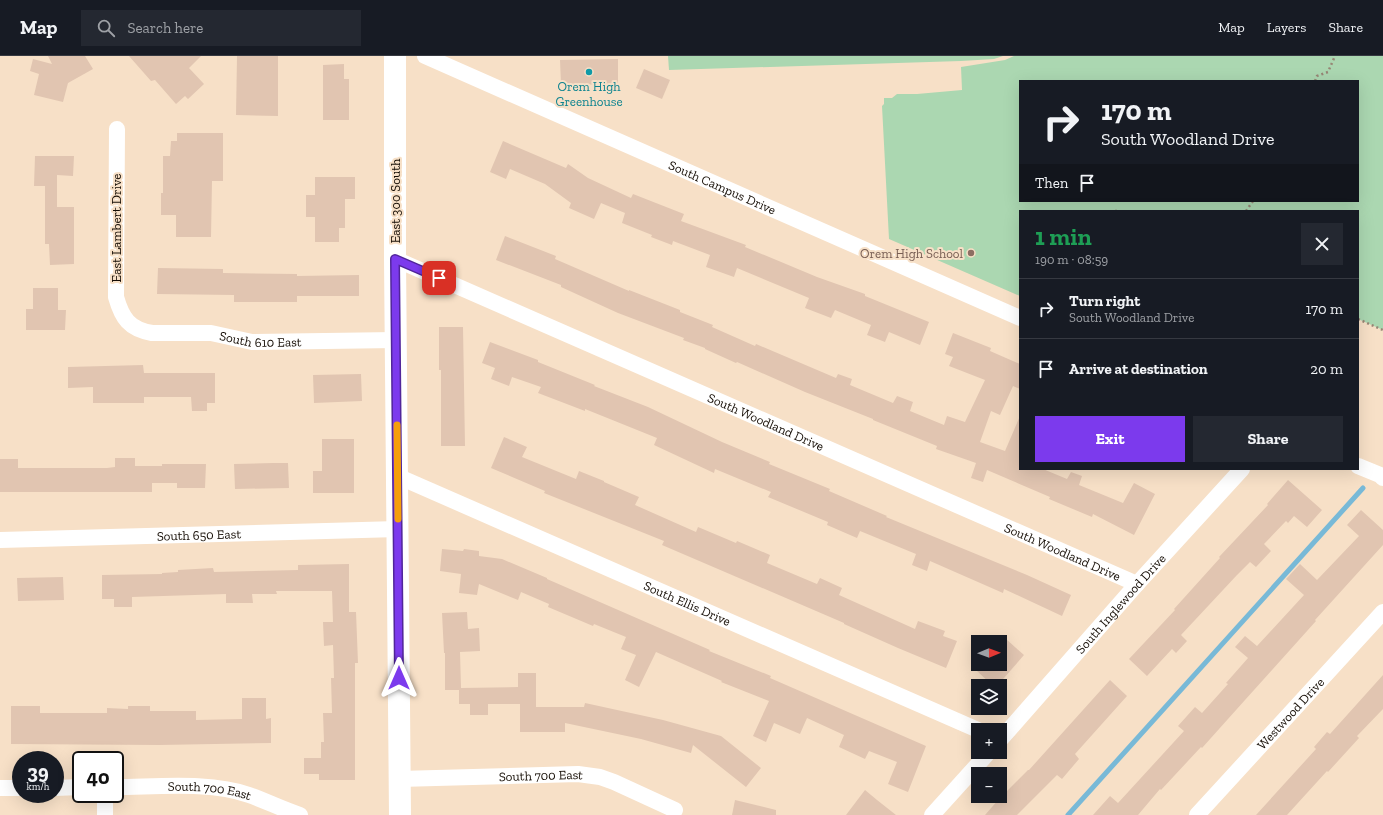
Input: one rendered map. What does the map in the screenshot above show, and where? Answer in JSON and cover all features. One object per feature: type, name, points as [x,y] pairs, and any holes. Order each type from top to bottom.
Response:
[{"type":"street","name":"East 300 South","points":[[396,56],[395,259],[400,815]]},
{"type":"street","name":"South Campus Drive","points":[[425,56],[1019,318]]},
{"type":"street","name":"East Lambert Drive","points":[[117,129],[116,297],[120,312],[129,323]]},
{"type":"street","name":"South Woodland Drive","points":[[395,259],[1137,584]]},
{"type":"street","name":"South 610 East","points":[[129,323],[144,332],[211,333],[252,342],[396,340]]},
{"type":"street","points":[[1359,466],[1381,476]]},
{"type":"street","name":"South Inglewood Drive","points":[[1007,732],[1137,584],[1241,470]]},
{"type":"street","name":"South Ellis Drive","points":[[397,476],[971,727]]},
{"type":"street","name":"South 650 East","points":[[0,540],[398,529]]},
{"type":"street","name":"Westwood Drive","points":[[1197,815],[1383,612]]},
{"type":"street","points":[[932,815],[983,759]]},
{"type":"street","name":"South 700 East","points":[[399,779],[578,774],[600,777],[614,782],[675,810]]},
{"type":"street","name":"South 700 East","points":[[124,787],[200,786],[224,789],[248,794],[300,815]]},
{"type":"street","points":[[0,788],[12,788]]},
{"type":"street","points":[[105,803],[105,815]]},
{"type":"path","points":[[1315,80],[1317,76],[1328,72],[1335,56]]},
{"type":"path","points":[[1359,319],[1383,330]]},
{"type":"green space","points":[[668,56],[1003,56],[994,59],[961,61],[669,70]]},
{"type":"green space","points":[[1014,56],[1383,56],[1383,330],[1359,319],[1359,210],[1019,210],[1019,296],[889,239],[882,106],[884,104],[884,98],[892,98],[897,94],[917,94],[962,90],[961,67],[1005,60]]},
{"type":"building","points":[[48,56],[85,56],[93,69],[68,83],[63,102],[34,95],[39,74],[30,71],[33,59],[52,64]]},
{"type":"building","points":[[129,56],[201,56],[189,68],[204,84],[188,99],[185,96],[176,104],[155,80],[151,81]]},
{"type":"building","points":[[237,56],[278,56],[278,116],[236,115]]},
{"type":"building","name":"Orem High Greenhouse","points":[[618,59],[618,84],[561,85],[560,60]]},
{"type":"building","points":[[344,64],[344,79],[349,79],[349,120],[323,120],[323,65]]},
{"type":"building","points":[[644,69],[670,80],[662,99],[636,88]]},
{"type":"building","points":[[177,133],[223,133],[223,181],[212,181],[211,237],[176,237],[176,215],[161,215],[161,193],[163,193],[163,156],[170,156],[171,141],[177,141]]},
{"type":"building","points":[[503,141],[566,168],[568,164],[588,178],[631,198],[633,194],[684,214],[681,221],[746,245],[745,247],[817,277],[865,294],[865,296],[929,322],[920,345],[889,332],[885,342],[867,335],[871,325],[835,310],[831,318],[805,308],[809,298],[737,268],[734,277],[706,267],[710,255],[673,241],[672,245],[651,237],[652,235],[622,223],[625,213],[601,203],[594,219],[569,208],[571,203],[545,184],[510,169],[506,179],[490,172]]},
{"type":"building","points":[[35,156],[74,156],[73,176],[57,175],[57,207],[74,207],[74,264],[50,265],[49,244],[45,244],[45,186],[34,186]]},
{"type":"building","points":[[315,177],[355,177],[355,199],[345,199],[345,228],[339,228],[339,242],[315,242],[315,217],[306,217],[306,195],[315,195]]},
{"type":"building","points":[[505,236],[556,256],[555,259],[629,291],[680,310],[680,312],[713,325],[712,327],[755,346],[756,344],[836,378],[838,374],[852,379],[850,385],[893,403],[897,396],[913,402],[910,411],[944,425],[947,416],[965,422],[985,380],[949,366],[953,357],[945,354],[953,333],[991,348],[990,351],[1019,364],[1019,389],[1013,386],[1000,415],[991,411],[980,442],[1005,451],[1019,418],[1019,470],[1045,470],[1067,479],[1071,472],[1082,476],[1079,485],[1123,503],[1134,483],[1155,494],[1134,535],[1093,514],[1092,517],[987,470],[983,482],[971,478],[976,463],[936,449],[937,446],[805,392],[737,362],[736,363],[705,348],[683,340],[684,338],[618,313],[561,287],[561,285],[496,260]]},
{"type":"building","points":[[158,268],[223,269],[223,273],[297,274],[297,276],[359,275],[359,296],[297,296],[297,302],[234,302],[234,295],[157,294]]},
{"type":"building","points":[[33,288],[58,288],[58,310],[66,310],[65,330],[26,330],[26,309],[33,309]]},
{"type":"building","points":[[439,327],[463,327],[465,446],[441,446],[441,370],[439,370]]},
{"type":"building","points":[[490,342],[538,360],[538,362],[595,385],[594,386],[648,407],[722,442],[770,462],[769,464],[830,489],[829,491],[887,516],[886,517],[1027,575],[1071,595],[1062,616],[1004,589],[1003,593],[930,561],[927,571],[912,565],[916,554],[860,531],[857,538],[827,525],[828,522],[768,497],[771,492],[715,469],[714,473],[654,445],[657,438],[585,409],[585,411],[538,393],[541,387],[512,377],[509,386],[491,379],[495,368],[482,363]]},
{"type":"building","points":[[143,365],[144,373],[215,373],[215,403],[207,403],[207,411],[192,411],[191,397],[144,397],[144,403],[93,403],[93,387],[68,388],[68,367]]},
{"type":"building","points":[[361,374],[362,401],[314,403],[313,375]]},
{"type":"building","points":[[504,437],[527,447],[522,457],[576,479],[579,471],[604,481],[639,497],[635,505],[696,532],[698,527],[770,555],[767,563],[817,584],[820,578],[842,588],[839,595],[915,629],[918,621],[945,631],[943,636],[957,641],[946,668],[662,545],[664,541],[544,493],[545,491],[491,468]]},
{"type":"building","points":[[322,439],[354,439],[354,493],[313,493],[313,471],[322,471]]},
{"type":"building","points":[[115,458],[135,458],[135,466],[162,466],[162,464],[206,464],[205,488],[177,488],[177,483],[152,483],[152,492],[0,492],[0,459],[18,459],[18,468],[107,468],[115,467]]},
{"type":"building","points":[[288,463],[289,488],[235,489],[234,464]]},
{"type":"building","points":[[1288,480],[1322,510],[1307,527],[1294,516],[1288,523],[1286,521],[1264,544],[1271,551],[1256,567],[1250,562],[1237,575],[1181,635],[1187,641],[1176,653],[1172,649],[1147,676],[1129,659],[1175,610],[1174,609],[1220,558],[1219,557],[1268,505],[1267,504]]},
{"type":"building","points":[[1361,510],[1383,530],[1383,545],[1202,748],[1201,747],[1161,790],[1160,789],[1138,815],[1093,815],[1110,796],[1118,803],[1184,731],[1178,726],[1195,707],[1202,713],[1228,684],[1226,683],[1248,658],[1235,647],[1245,636],[1257,646],[1304,595],[1286,579],[1300,564],[1317,580],[1359,536],[1347,525]]},
{"type":"building","points":[[442,549],[479,551],[479,556],[502,559],[710,650],[709,651],[771,676],[770,678],[926,746],[908,792],[888,784],[897,762],[869,751],[865,759],[839,747],[844,735],[807,718],[800,734],[774,723],[766,742],[753,736],[769,701],[721,682],[722,681],[656,652],[639,687],[625,680],[636,655],[621,649],[626,637],[594,624],[593,626],[548,607],[549,604],[521,592],[518,600],[479,584],[477,595],[459,593],[461,574],[440,571]]},
{"type":"building","points":[[349,564],[349,612],[356,612],[358,663],[355,663],[355,780],[319,780],[319,774],[304,774],[304,758],[321,758],[321,742],[324,742],[323,713],[332,713],[331,678],[334,678],[333,645],[324,646],[323,622],[333,622],[332,591],[276,591],[277,594],[252,594],[253,603],[226,603],[226,594],[132,597],[132,607],[114,607],[114,599],[102,599],[102,575],[162,574],[178,572],[178,570],[213,568],[214,572],[298,570],[298,565]]},
{"type":"building","points":[[63,577],[64,600],[18,601],[17,578]]},
{"type":"building","points":[[467,612],[468,629],[479,628],[480,651],[460,652],[461,688],[518,687],[518,673],[536,673],[536,707],[584,707],[585,703],[663,720],[721,736],[761,768],[746,787],[693,745],[691,753],[641,739],[565,723],[565,732],[520,732],[520,704],[488,704],[488,715],[470,715],[470,704],[459,704],[459,690],[445,690],[445,653],[442,613]]},
{"type":"building","points":[[1007,640],[1024,655],[1003,679],[986,679],[977,671],[1007,671]]},
{"type":"building","points":[[1383,675],[1383,709],[1357,736],[1359,738],[1287,815],[1256,815],[1316,749],[1314,747],[1327,732],[1330,734]]},
{"type":"building","points":[[1110,680],[1127,696],[1075,754],[1079,759],[1062,779],[1057,775],[1017,815],[985,815],[996,803],[1007,803],[1007,791],[1029,770]]},
{"type":"building","points":[[242,698],[266,698],[266,719],[271,718],[271,743],[159,745],[11,744],[11,706],[40,706],[40,713],[107,713],[107,708],[128,709],[128,706],[150,706],[150,711],[196,711],[196,720],[242,719]]},
{"type":"building","points":[[865,790],[877,800],[896,815],[846,815]]},
{"type":"building","points":[[735,800],[776,810],[776,815],[732,815]]},
{"type":"waterway","points":[[1068,815],[1363,488]]},
{"type":"slow traffic","points":[[397,425],[398,519]]},
{"type":"place","name":"Orem High Greenhouse","points":[[589,72]]},
{"type":"place","name":"Orem High School","points":[[971,253]]},
{"type":"route","points":[[399,678],[395,259],[439,278]]}]
